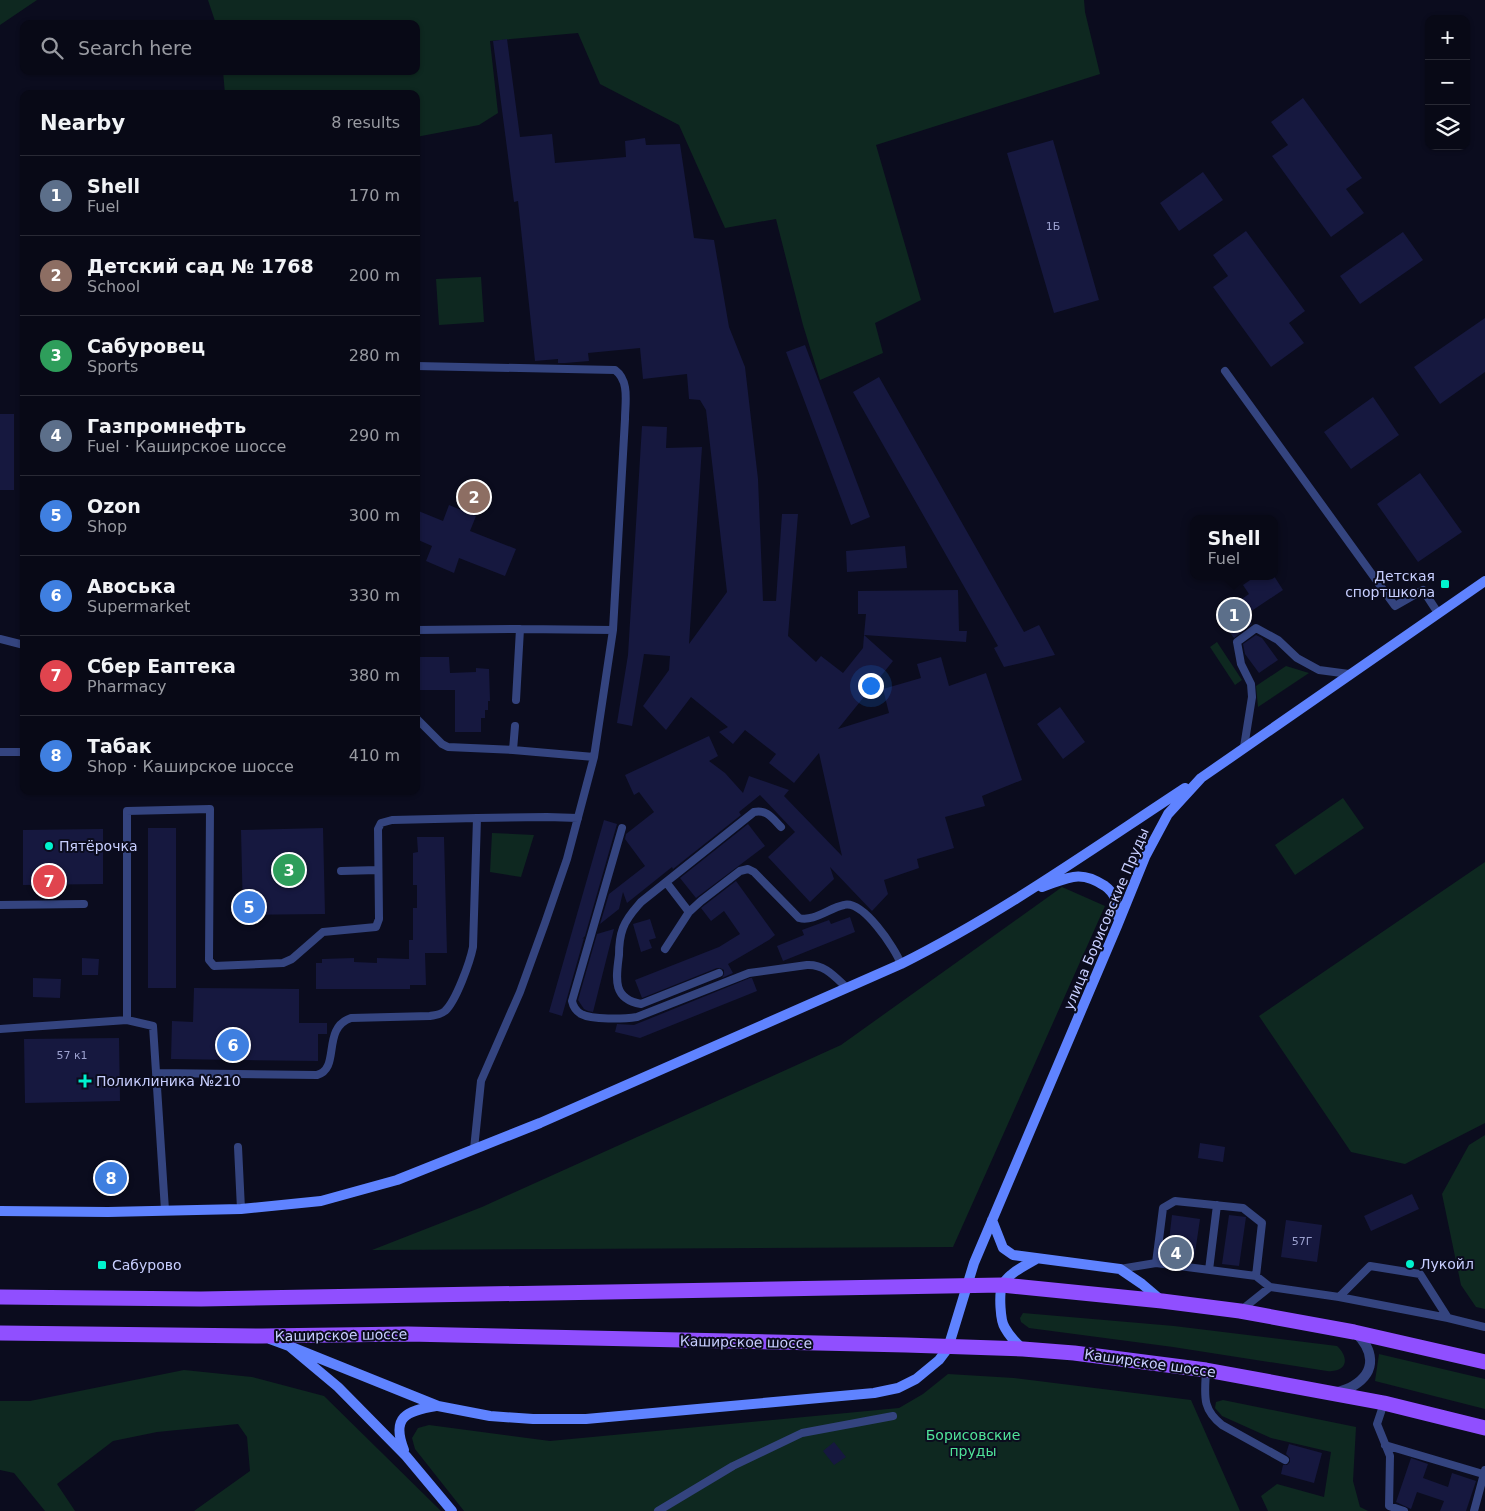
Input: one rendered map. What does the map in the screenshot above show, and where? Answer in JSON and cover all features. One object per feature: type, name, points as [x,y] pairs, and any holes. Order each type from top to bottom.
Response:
[{"type":"main road","name":"улица Борисовские Пруды","points":[[948,1348],[974,1263],[1145,857],[1168,814],[1201,778],[1244,746],[1485,581]]},
{"type":"main road","points":[[0,1212],[241,1209],[321,1201],[397,1180],[540,1124],[901,964],[953,938],[1201,778]]},
{"type":"main road","points":[[1027,892],[1068,878],[1082,876],[1093,878],[1110,890],[1118,903],[1117,926]]},
{"type":"main road","points":[[992,1220],[1004,1248],[1013,1255],[1120,1269],[1162,1301]]},
{"type":"main road","points":[[1023,1349],[1011,1338],[1003,1326],[1000,1300],[1002,1286],[1016,1271],[1036,1259]]},
{"type":"main road","points":[[0,1297],[201,1299],[967,1285],[1002,1286],[1162,1301],[1240,1311],[1354,1332],[1485,1362]]},
{"type":"main road","name":"Каширское шоссе","points":[[0,1333],[262,1336],[408,1334],[886,1344],[948,1348],[1023,1349],[1074,1353],[1206,1370],[1384,1403],[1485,1428]]},
{"type":"main road","points":[[262,1336],[438,1406],[490,1416],[586,1419],[874,1393],[898,1388],[916,1379],[939,1360],[948,1348]]},
{"type":"main road","points":[[289,1346],[338,1387],[406,1456],[452,1511]]},
{"type":"main road","points":[[406,1456],[400,1439],[401,1420],[406,1414],[417,1409],[438,1406]]},
{"type":"street","points":[[1331,1394],[1352,1387],[1367,1372],[1370,1360],[1369,1350],[1364,1341],[1354,1332]]},
{"type":"lane","points":[[420,366],[615,370],[621,374],[625,385],[625,419],[613,630],[594,757],[567,858],[530,966],[510,1017],[481,1081],[474,1149]]},
{"type":"lane","points":[[1225,371],[1395,606],[1422,590],[1438,613]]},
{"type":"lane","points":[[1244,746],[1252,697],[1251,684],[1241,664],[1237,642],[1256,628],[1278,640],[1296,658],[1319,670],[1349,674]]},
{"type":"lane","points":[[516,700],[520,629]]},
{"type":"lane","points":[[420,630],[613,630]]},
{"type":"lane","points":[[0,639],[20,644]]},
{"type":"lane","points":[[420,722],[442,744],[448,747],[594,757]]},
{"type":"lane","points":[[513,750],[514,726]]},
{"type":"lane","points":[[0,752],[20,752]]},
{"type":"lane","points":[[127,1020],[127,811],[210,809],[209,960],[214,966],[283,963],[292,959],[324,932],[376,927],[379,919],[378,829],[381,822],[392,820],[477,818],[578,818]]},
{"type":"lane","points":[[719,973],[641,1004],[630,1001],[620,991],[616,980],[620,937],[623,928],[632,911],[754,812],[764,811],[781,827]]},
{"type":"lane","points":[[156,1073],[317,1075],[321,1074],[327,1067],[336,1029],[344,1020],[351,1018],[430,1016],[438,1015],[444,1011],[450,1004],[470,960],[473,947],[477,818]]},
{"type":"lane","points":[[622,828],[572,1001],[577,1011],[581,1014],[625,1018],[637,1017],[749,973],[807,965],[823,968],[847,988]]},
{"type":"lane","points":[[665,949],[689,912],[740,871],[748,869],[754,872],[799,918],[810,918],[843,905],[855,906],[887,938],[896,951],[901,964]]},
{"type":"lane","points":[[341,871],[378,870]]},
{"type":"lane","points":[[666,882],[689,912]]},
{"type":"lane","points":[[0,905],[84,904]]},
{"type":"lane","points":[[0,1029],[127,1020],[153,1026],[165,1210]]},
{"type":"lane","points":[[238,1147],[241,1209]]},
{"type":"lane","points":[[1156,1263],[1163,1208],[1175,1201],[1243,1208],[1262,1223],[1256,1276]]},
{"type":"lane","points":[[1209,1270],[1217,1205]]},
{"type":"lane","points":[[1120,1269],[1156,1263],[1256,1276],[1270,1288],[1339,1297],[1485,1327]]},
{"type":"lane","points":[[1339,1297],[1370,1266],[1420,1274],[1448,1318]]},
{"type":"lane","points":[[1240,1311],[1270,1288]]},
{"type":"lane","points":[[1206,1370],[1206,1406],[1213,1418],[1284,1460]]},
{"type":"lane","points":[[1384,1403],[1376,1424],[1390,1456],[1390,1506],[1404,1511]]},
{"type":"lane","points":[[658,1511],[733,1466],[802,1433],[893,1416]]},
{"type":"lane","points":[[1385,1444],[1484,1472],[1474,1511]]},
{"type":"green space","points":[[0,0],[37,0],[0,25]]},
{"type":"green space","points":[[208,0],[1084,0],[1085,12],[1100,74],[876,145],[921,300],[875,323],[883,353],[820,380],[803,325],[776,219],[725,228],[679,125],[600,84],[578,33],[490,41],[498,113],[479,125],[420,136],[420,90],[225,90],[223,75],[420,75],[420,20],[215,20]]},
{"type":"green space","points":[[481,277],[484,322],[439,325],[436,279]]},
{"type":"green space","points":[[1217,642],[1242,680],[1235,685],[1210,647]]},
{"type":"green space","points":[[1286,666],[1309,673],[1258,707],[1256,686]]},
{"type":"green space","points":[[1343,798],[1364,828],[1295,875],[1275,845]]},
{"type":"green space","points":[[492,833],[534,835],[521,877],[490,872]]},
{"type":"green space","points":[[1485,862],[1485,1123],[1405,1164],[1351,1152],[1259,1016]]},
{"type":"green space","points":[[1062,887],[1105,906],[953,1247],[372,1250],[482,1207],[841,1045]]},
{"type":"green space","points":[[1485,1135],[1485,1309],[1476,1307],[1461,1285],[1442,1194],[1469,1145]]},
{"type":"green space","points":[[1023,1313],[1174,1326],[1337,1346],[1344,1355],[1345,1360],[1339,1370],[1327,1371],[1173,1347],[1029,1328],[1021,1322],[1020,1318]]},
{"type":"green space","points":[[1379,1354],[1485,1379],[1485,1409],[1375,1381]]},
{"type":"green space","points":[[184,1370],[252,1377],[324,1396],[441,1511],[194,1511],[250,1471],[247,1437],[238,1424],[157,1432],[113,1441],[57,1484],[75,1511],[45,1511],[14,1473],[0,1470],[0,1401],[30,1401]]},
{"type":"green space","name":"Борисовские пруды","points":[[948,1374],[1014,1378],[1191,1400],[1240,1511],[464,1511],[415,1449],[412,1438],[418,1428],[429,1425],[550,1441],[899,1408],[923,1394]]},
{"type":"green space","points":[[1223,1400],[1356,1427],[1353,1481],[1360,1507],[1368,1511],[1268,1511],[1261,1496],[1277,1484],[1324,1497],[1331,1452],[1271,1438],[1222,1416],[1215,1408],[1216,1402]]},
{"type":"building","points":[[507,39],[520,137],[552,134],[555,163],[626,157],[625,141],[645,138],[646,145],[680,144],[694,238],[714,240],[729,327],[745,367],[758,479],[763,601],[776,601],[782,514],[798,514],[788,636],[816,662],[821,656],[843,673],[863,648],[864,635],[893,661],[838,729],[889,713],[883,689],[921,678],[917,664],[941,657],[949,686],[986,673],[1022,780],[982,796],[985,806],[945,817],[954,848],[917,859],[919,868],[884,880],[888,894],[872,911],[830,867],[834,879],[810,902],[768,857],[795,832],[760,795],[739,812],[741,815],[627,903],[623,892],[619,909],[600,924],[609,894],[645,866],[625,839],[626,834],[654,812],[639,792],[634,795],[625,775],[709,736],[718,756],[709,761],[725,773],[743,793],[749,776],[789,790],[784,796],[842,856],[819,753],[794,783],[769,763],[776,754],[745,730],[733,744],[719,732],[728,727],[691,697],[666,730],[643,706],[669,670],[670,656],[644,654],[632,726],[617,723],[628,655],[642,426],[667,427],[666,448],[702,447],[689,644],[727,592],[706,410],[700,400],[689,399],[687,374],[643,379],[640,348],[588,353],[589,361],[558,363],[558,359],[535,361],[518,201],[514,202],[493,41]]},
{"type":"building","points":[[1303,98],[1362,178],[1346,189],[1364,213],[1331,237],[1272,156],[1288,145],[1271,122]]},
{"type":"building","points":[[1053,140],[1099,300],[1054,313],[1007,153]]},
{"type":"building","points":[[1203,172],[1223,200],[1179,231],[1160,203]]},
{"type":"building","points":[[1246,231],[1305,311],[1289,323],[1304,343],[1271,367],[1213,287],[1228,276],[1213,255]]},
{"type":"building","points":[[1403,232],[1423,260],[1360,304],[1340,276]]},
{"type":"building","points":[[1485,318],[1485,372],[1440,404],[1414,367]]},
{"type":"building","points":[[805,345],[870,517],[851,525],[786,352]]},
{"type":"building","points":[[879,377],[1024,632],[1039,625],[1055,655],[1004,667],[994,648],[998,646],[853,392]]},
{"type":"building","points":[[1373,397],[1399,435],[1351,469],[1324,432]]},
{"type":"building","points":[[0,414],[14,414],[14,490],[0,490]]},
{"type":"building","points":[[1420,473],[1462,532],[1418,562],[1377,504]]},
{"type":"building","points":[[449,505],[476,516],[470,531],[516,549],[505,576],[459,558],[454,573],[426,561],[432,546],[420,541],[420,512],[443,521]]},
{"type":"building","points":[[905,546],[907,568],[847,572],[846,551]]},
{"type":"building","points":[[1250,580],[1277,580],[1283,590],[1250,612],[1251,614],[1247,617],[1252,624],[1234,638],[1228,630],[1226,632],[1216,617],[1249,594],[1243,585]]},
{"type":"building","points":[[958,590],[959,631],[967,631],[966,642],[864,635],[866,614],[858,614],[858,591]]},
{"type":"building","points":[[1256,635],[1262,638],[1278,660],[1259,673],[1245,654],[1243,644]]},
{"type":"building","points":[[420,657],[449,657],[450,673],[476,672],[476,668],[489,669],[490,701],[488,701],[488,710],[485,710],[485,718],[481,718],[481,732],[455,732],[455,690],[420,690]]},
{"type":"building","points":[[1060,707],[1085,742],[1063,759],[1037,724]]},
{"type":"building","points":[[604,820],[617,824],[585,936],[582,939],[584,938],[562,1016],[549,1012]]},
{"type":"building","points":[[748,824],[765,846],[696,898],[680,878]]},
{"type":"building","points":[[148,828],[176,828],[176,988],[148,988]]},
{"type":"building","points":[[323,828],[325,914],[243,915],[241,830]]},
{"type":"building","points":[[103,829],[103,884],[23,885],[23,830]]},
{"type":"building","points":[[417,837],[444,837],[447,953],[425,953],[426,985],[410,985],[410,989],[316,989],[316,963],[322,963],[322,959],[354,958],[354,962],[377,963],[377,958],[409,959],[409,940],[413,940],[413,908],[417,908],[417,885],[413,885],[413,853],[418,852]]},
{"type":"building","points":[[736,881],[775,935],[728,964],[733,973],[722,978],[724,970],[717,968],[642,998],[635,980],[719,947],[740,934],[724,911],[711,921],[701,908]]},
{"type":"building","points":[[850,917],[855,932],[783,961],[777,946],[804,935],[802,930],[829,920],[831,924]]},
{"type":"building","points":[[650,919],[656,938],[649,940],[652,948],[641,952],[633,924]]},
{"type":"building","points":[[614,929],[593,1012],[588,1011],[584,1009],[578,1000],[597,934]]},
{"type":"building","points":[[82,958],[99,959],[98,975],[82,975]]},
{"type":"building","points":[[33,978],[61,979],[60,998],[33,997]]},
{"type":"building","points":[[752,978],[757,991],[640,1038],[615,1032],[617,1024],[634,1025]]},
{"type":"building","points":[[194,988],[299,989],[299,1023],[327,1023],[327,1034],[318,1034],[318,1061],[171,1059],[172,1021],[193,1022]]},
{"type":"building","points":[[119,1038],[120,1101],[25,1103],[24,1039]]},
{"type":"building","points":[[1200,1143],[1225,1147],[1223,1162],[1198,1158]]},
{"type":"building","points":[[1412,1194],[1419,1209],[1371,1231],[1364,1216]]},
{"type":"building","points":[[1172,1215],[1200,1219],[1194,1260],[1167,1257]]},
{"type":"building","points":[[1229,1215],[1246,1217],[1239,1266],[1222,1264]]},
{"type":"building","points":[[1286,1220],[1322,1225],[1317,1262],[1281,1257]]},
{"type":"building","points":[[834,1442],[846,1457],[834,1465],[823,1451]]},
{"type":"building","points":[[1289,1444],[1322,1453],[1314,1483],[1281,1474],[1283,1465],[1287,1465],[1290,1462],[1290,1458],[1286,1454]]},
{"type":"building","points":[[1411,1458],[1428,1464],[1423,1478],[1448,1487],[1452,1473],[1476,1481],[1466,1511],[1440,1511],[1444,1501],[1417,1492],[1411,1509],[1396,1502]]},
{"type":"place","name":"Детский сад № 1768","points":[[474,497]]},
{"type":"place","name":"Детская спортшкола","points":[[1445,584]]},
{"type":"place","name":"Shell","points":[[1234,615]]},
{"type":"place","name":"Пятёрочка","points":[[49,846]]},
{"type":"place","name":"Сабуровец","points":[[289,870]]},
{"type":"place","name":"Сбер Еаптека","points":[[49,881]]},
{"type":"place","name":"Ozon","points":[[249,907]]},
{"type":"place","name":"Авоська","points":[[233,1045]]},
{"type":"place","name":"Поликлиника №210","points":[[85,1081]]},
{"type":"place","name":"Табак","points":[[111,1178]]},
{"type":"place","name":"Газпромнефть","points":[[1176,1253]]},
{"type":"place","name":"Лукойл","points":[[1410,1264]]},
{"type":"place","name":"Сабурово","points":[[102,1265]]}]
